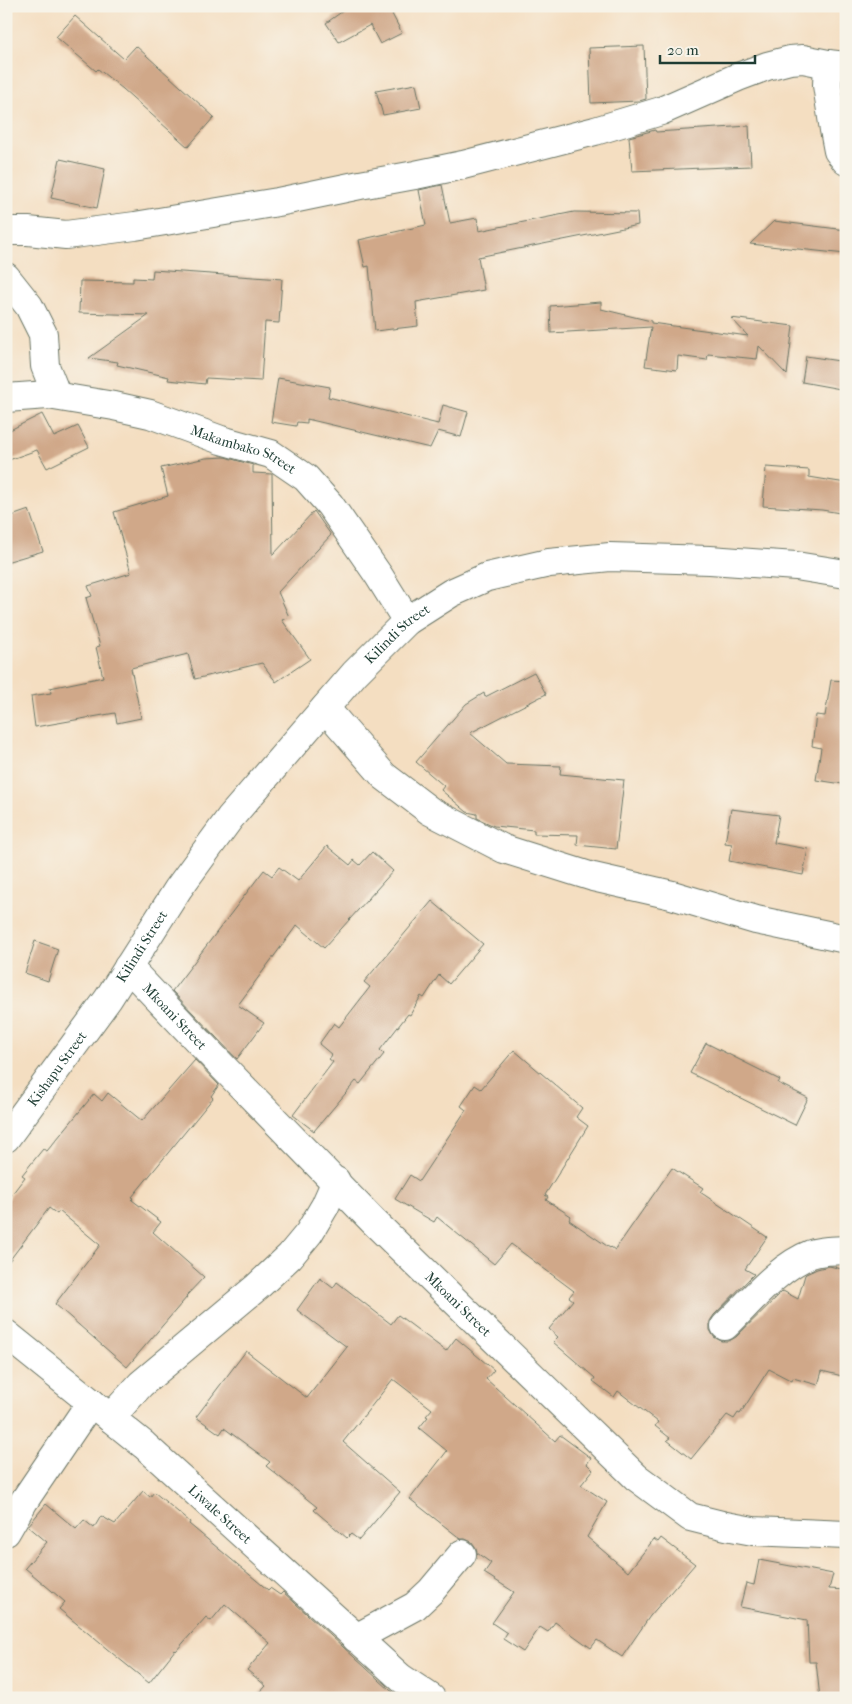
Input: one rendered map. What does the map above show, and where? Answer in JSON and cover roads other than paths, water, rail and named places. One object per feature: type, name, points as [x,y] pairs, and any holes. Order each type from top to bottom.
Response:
[{"type":"street","points":[[6,231],[66,235],[125,227],[242,208],[463,165],[633,120],[661,111],[767,66],[790,60],[803,59],[837,65],[827,85],[838,151],[846,161]]},
{"type":"street","points":[[6,278],[29,306],[43,334],[45,366],[57,396]]},
{"type":"street","name":"Makambako Street","points":[[6,398],[48,395],[150,414],[221,440],[271,454],[306,478],[330,505],[379,576],[407,622]]},
{"type":"street","name":"Kilindi Street","points":[[108,999],[178,889],[230,818],[355,673],[407,622],[452,593],[487,577],[549,563],[610,557],[710,560],[796,566],[846,574]]},
{"type":"street","points":[[325,708],[384,776],[430,811],[504,849],[593,877],[672,894],[756,920],[846,939]]},
{"type":"street","name":"Mkoani Street","points":[[128,967],[224,1068],[413,1260],[636,1477],[690,1517],[753,1531],[846,1535]]},
{"type":"street","name":"Kishapu Street","points":[[6,1138],[108,999]]},
{"type":"street","points":[[6,1532],[24,1501],[100,1410],[141,1384],[257,1287],[290,1256],[309,1233],[325,1206],[336,1181]]},
{"type":"street","points":[[725,1326],[771,1281],[796,1263],[811,1254],[846,1250]]},
{"type":"street","name":"Liwale Street","points":[[6,1334],[144,1445],[401,1678],[431,1698]]},
{"type":"street","points":[[356,1638],[415,1606],[431,1591],[462,1554]]}]
